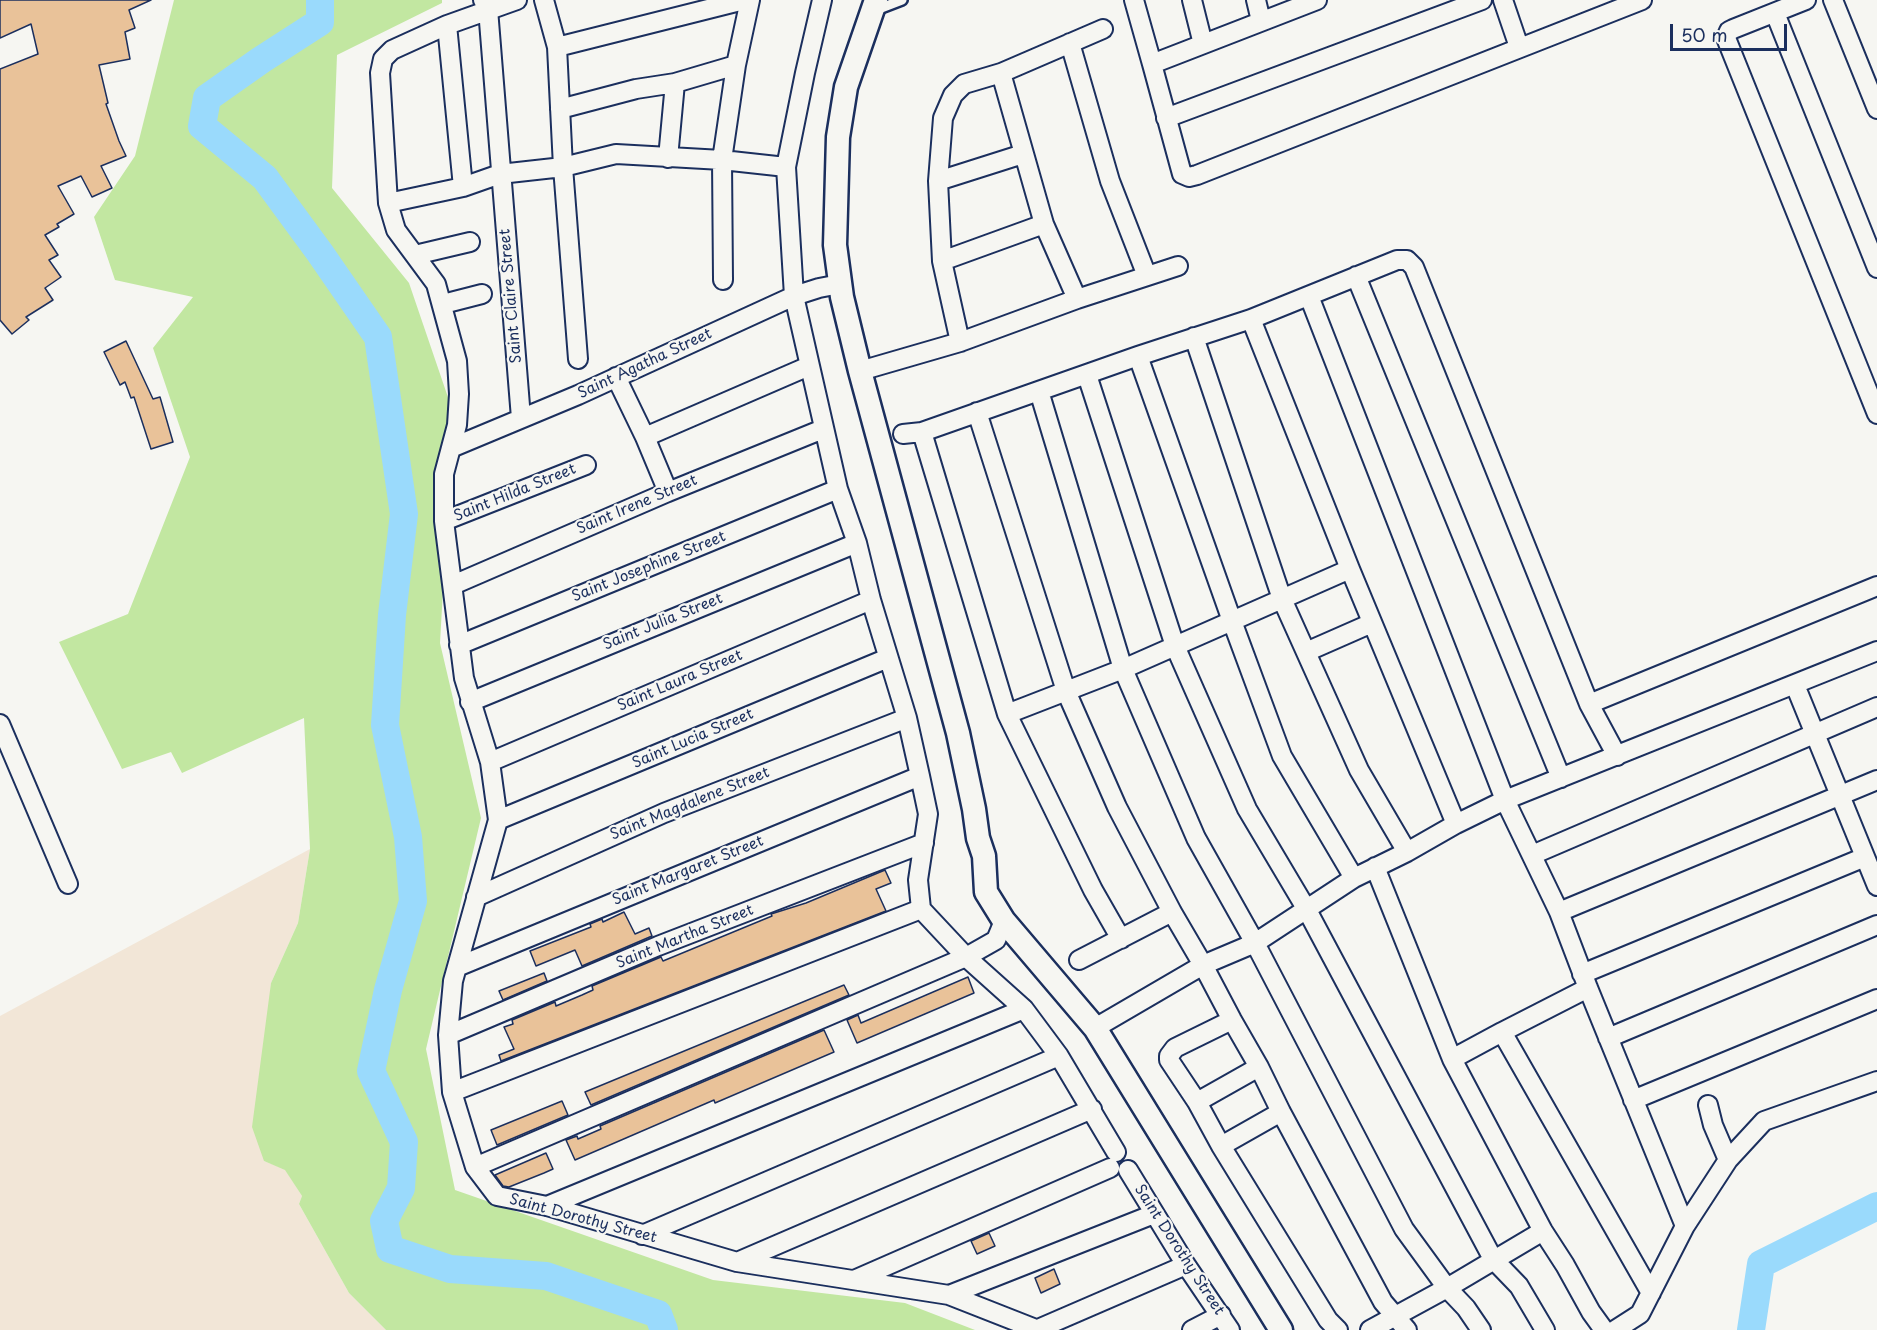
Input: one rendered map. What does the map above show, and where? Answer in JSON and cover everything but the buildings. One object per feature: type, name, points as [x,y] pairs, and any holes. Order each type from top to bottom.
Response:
[{"type":"street","points":[[463,187],[447,25],[485,5],[517,0]]},
{"type":"street","points":[[544,0],[557,47],[563,167],[578,358]]},
{"type":"street","points":[[557,47],[744,0]]},
{"type":"street","points":[[723,280],[722,160],[736,65],[750,0]]},
{"type":"street","points":[[452,1092],[921,909],[918,880],[928,814],[907,718],[871,600],[857,543],[838,489],[794,296],[786,167],[822,0]]},
{"type":"street","points":[[1134,0],[1182,174],[1189,177],[1642,0]]},
{"type":"street","points":[[1192,0],[1203,44]]},
{"type":"street","points":[[1256,0],[1262,21]]},
{"type":"street","points":[[1152,64],[1315,0]]},
{"type":"street","points":[[1166,118],[1482,0]]},
{"type":"street","points":[[1503,0],[1519,47]]},
{"type":"street","points":[[1806,0],[1729,31],[1726,38],[1877,413]]},
{"type":"street","points":[[1833,0],[1877,109]]},
{"type":"street","name":"Saint Claire Street","points":[[485,5],[521,418]]},
{"type":"street","points":[[875,5],[846,87],[838,137],[835,244],[840,284],[860,371],[958,733],[978,838],[984,856],[986,892],[1004,921],[1095,1028],[1281,1330]]},
{"type":"street","points":[[1774,13],[1877,268]]},
{"type":"street","name":"Saint Dorothy Street","points":[[447,25],[392,50],[383,59],[380,73],[388,203],[396,230],[435,284],[443,304],[457,361],[459,394],[457,424],[444,474],[444,521],[464,678],[490,762],[498,820],[453,981],[448,1035],[452,1092],[475,1167],[497,1196],[547,1206],[737,1262],[949,1295],[1038,1330]]},
{"type":"street","points":[[960,342],[942,261],[938,181],[943,118],[953,95],[963,84],[1000,73],[1103,29]]},
{"type":"street","points":[[1070,43],[1110,181],[1147,276]]},
{"type":"street","points":[[560,109],[636,89],[675,83],[736,65]]},
{"type":"street","points":[[1000,73],[1044,224],[1077,299]]},
{"type":"street","points":[[668,158],[675,83]]},
{"type":"street","points":[[388,203],[463,187],[500,174],[563,167],[616,154],[722,160],[786,167]]},
{"type":"street","points":[[938,181],[1023,154]]},
{"type":"street","points":[[942,261],[1044,224]]},
{"type":"street","points":[[415,255],[470,242]]},
{"type":"street","points":[[903,434],[922,432],[1251,319],[1356,276],[1402,259],[1407,260],[1414,267],[1589,704],[1617,756]]},
{"type":"street","points":[[860,371],[960,342],[1077,299],[1178,266]]},
{"type":"street","points":[[1356,276],[1561,778]]},
{"type":"street","name":"Saint Agatha Street","points":[[451,448],[616,378],[794,296],[840,284]]},
{"type":"street","points":[[443,304],[482,294]]},
{"type":"street","points":[[1309,296],[1505,800],[1559,912],[1685,1226]]},
{"type":"street","points":[[1251,319],[1350,569],[1456,824]]},
{"type":"street","points":[[1194,338],[1282,598],[1359,770],[1407,852]]},
{"type":"street","points":[[1138,356],[1282,756],[1354,878]]},
{"type":"street","points":[[645,437],[809,366]]},
{"type":"street","points":[[1087,375],[1175,646],[1247,809],[1307,910],[1495,1261],[1519,1286],[1545,1330]]},
{"type":"street","points":[[616,378],[645,437],[668,492]]},
{"type":"street","points":[[1039,391],[1122,669],[1196,838],[1255,943],[1404,1229],[1481,1330]]},
{"type":"street","points":[[977,412],[1066,691],[1117,807],[1172,912],[1259,1067],[1383,1302],[1401,1323]]},
{"type":"street","name":"Saint Irene Street","points":[[453,585],[668,492],[823,429]]},
{"type":"street","points":[[922,432],[1007,714],[1093,890],[1122,939]]},
{"type":"street","name":"Saint Hilda Street","points":[[444,521],[586,465]]},
{"type":"street","name":"Saint Josephine Street","points":[[459,645],[838,489]]},
{"type":"street","name":"Saint Julia Street","points":[[470,702],[857,543]]},
{"type":"street","points":[[1007,714],[1122,669],[1350,569]]},
{"type":"street","points":[[1589,704],[1877,586]]},
{"type":"street","name":"Saint Laura Street","points":[[490,762],[871,600]]},
{"type":"street","points":[[1306,652],[1372,623]]},
{"type":"street","points":[[1095,1028],[1203,965],[1255,943],[1354,878],[1505,800],[1877,651]]},
{"type":"street","name":"Saint Lucia Street","points":[[498,820],[888,658]]},
{"type":"street","points":[[1795,685],[1877,886]]},
{"type":"street","points":[[1532,855],[1877,708]]},
{"type":"street","name":"Saint Magdalene Street","points":[[476,897],[664,813],[907,718]]},
{"type":"street","points":[[0,724],[68,884]]},
{"type":"street","name":"Saint Margaret Street","points":[[457,967],[920,776]]},
{"type":"street","points":[[1559,912],[1877,780]]},
{"type":"street","name":"Saint Martha Street","points":[[448,1035],[658,946],[924,843]]},
{"type":"street","points":[[1452,1059],[1502,1032],[1585,981],[1865,857]]},
{"type":"street","points":[[1375,867],[1452,1059],[1543,1231],[1604,1330]]},
{"type":"street","name":"Saint Dorothy Street","points":[[921,909],[966,957],[1024,1009],[1059,1056],[1092,1109],[1118,1163],[1225,1323]]},
{"type":"street","points":[[1079,960],[1172,912]]},
{"type":"street","points":[[475,1167],[966,957],[996,940],[1004,921]]},
{"type":"street","points":[[1608,1038],[1877,925]]},
{"type":"street","points":[[1633,1100],[1877,999]]},
{"type":"street","points":[[547,1206],[1024,1009]]},
{"type":"street","points":[[1232,1020],[1175,1048],[1169,1056],[1171,1065],[1197,1102],[1221,1146],[1328,1320],[1338,1330]]},
{"type":"street","points":[[1502,1032],[1651,1293]]},
{"type":"street","points":[[642,1235],[1059,1056]]},
{"type":"street","points":[[1197,1102],[1259,1067]]},
{"type":"street","points":[[1616,1330],[1640,1314],[1685,1226],[1728,1160],[1764,1121],[1877,1081]]},
{"type":"street","points":[[1708,1105],[1713,1125],[1728,1160]]},
{"type":"street","points":[[737,1262],[1092,1109]]},
{"type":"street","points":[[1221,1146],[1281,1112]]},
{"type":"street","points":[[854,1280],[1118,1163]]},
{"type":"street","points":[[949,1295],[1154,1214]]},
{"type":"street","points":[[1370,1330],[1401,1323],[1447,1288],[1543,1231]]},
{"type":"street","points":[[1038,1330],[1186,1265]]},
{"type":"street","points":[[1192,1330],[1225,1323]]},
{"type":"lane","points":[[875,5],[902,0]]},
{"type":"shaded area","points":[[310,849],[298,923],[271,983],[264,1161],[285,1169],[302,1196],[299,1204],[349,1293],[386,1330],[0,1330],[0,1016]]},
{"type":"green space","points":[[174,0],[442,0],[442,3],[337,55],[332,188],[409,283],[453,412],[440,643],[481,818],[426,1049],[455,1190],[713,1280],[905,1303],[975,1330],[386,1330],[349,1293],[299,1204],[302,1196],[285,1170],[264,1161],[252,1127],[271,983],[298,923],[310,849],[304,718],[182,773],[171,752],[122,769],[59,642],[128,614],[190,457],[153,348],[193,297],[115,280],[94,217],[135,156]]},
{"type":"waterway","points":[[320,0],[320,22],[207,98],[202,126],[265,178],[378,337],[404,514],[392,615],[385,725],[408,837],[413,901],[388,990],[371,1071],[404,1142],[401,1188],[384,1221],[390,1249],[450,1269],[546,1276],[658,1314],[664,1330]]},
{"type":"waterway","points":[[1751,1330],[1761,1264],[1877,1206]]}]
